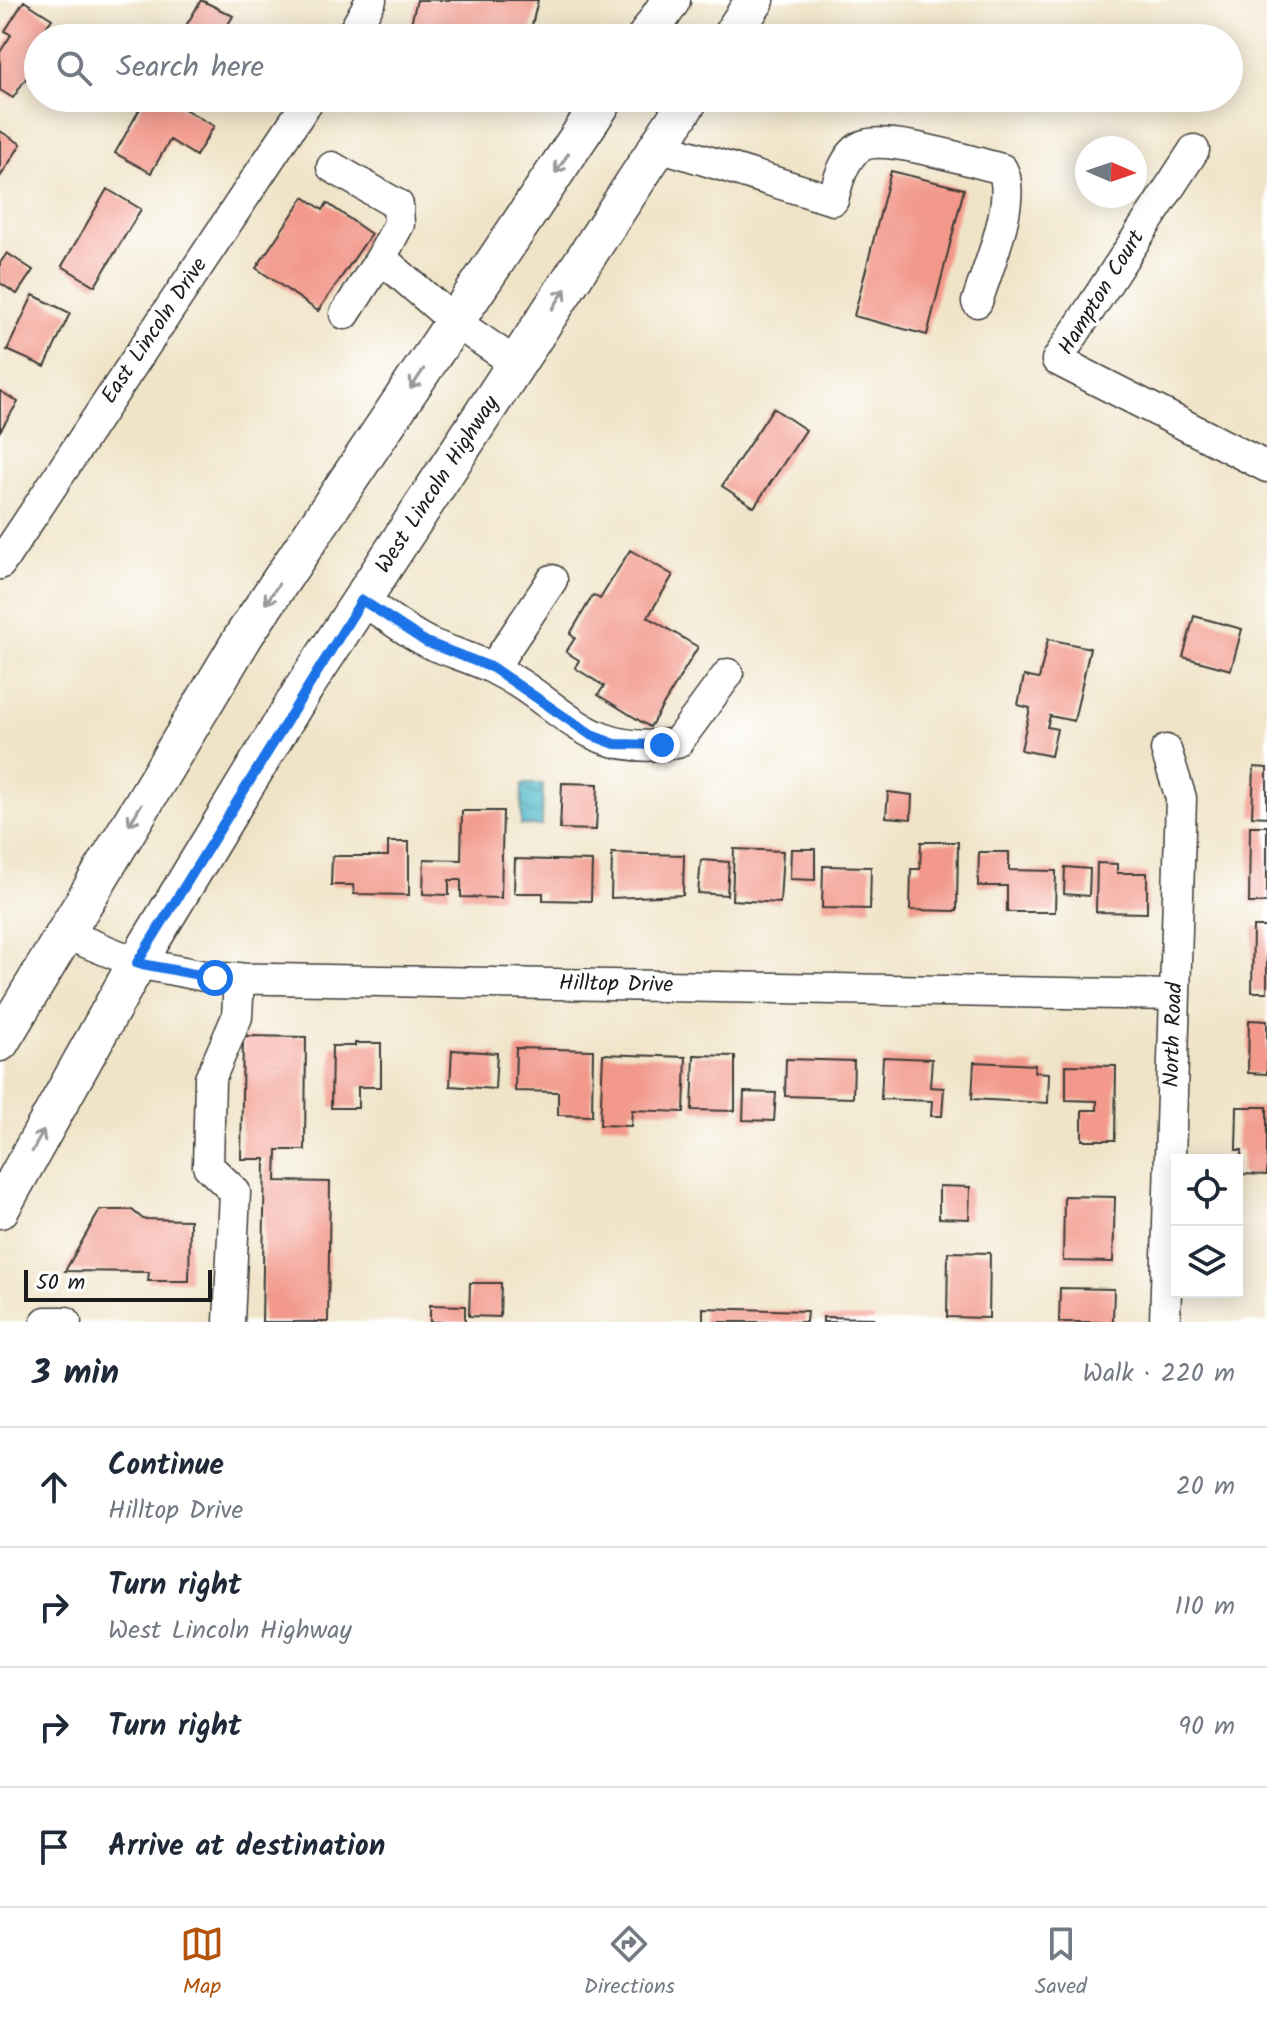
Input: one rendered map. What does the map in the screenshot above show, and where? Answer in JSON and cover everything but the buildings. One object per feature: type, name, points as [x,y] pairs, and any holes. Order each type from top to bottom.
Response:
[{"type":"main road","points":[[655,24],[671,0]]},
{"type":"main road","points":[[739,24],[755,0]]},
{"type":"main road","points":[[0,1042],[245,634],[596,112]]},
{"type":"main road","name":"West Lincoln Highway","points":[[0,1209],[137,963],[362,600],[681,112]]},
{"type":"street","points":[[358,24],[371,0]]},
{"type":"street","name":"East Lincoln Drive","points":[[0,564],[301,112]]},
{"type":"street","points":[[659,146],[833,200],[849,159],[861,146],[877,143],[911,147],[1002,169],[1009,182],[1006,205],[977,302]]},
{"type":"street","name":"Hampton Court","points":[[1194,150],[1057,360],[1267,467]]},
{"type":"street","points":[[332,167],[398,205],[399,224],[345,314]]},
{"type":"street","points":[[381,258],[455,322],[517,364]]},
{"type":"street","points":[[493,668],[552,580]]},
{"type":"street","points":[[362,600],[426,642],[493,668],[591,735],[636,747],[677,743],[728,674]]},
{"type":"street","name":"North Road","points":[[1165,1322],[1181,798],[1166,750]]},
{"type":"street","name":"Hilltop Drive","points":[[63,933],[137,963],[215,978],[1175,995]]},
{"type":"street","points":[[229,1322],[235,1192],[208,1166],[210,1079],[237,1017],[239,978]]},
{"type":"street","points":[[46,1322],[66,1322]]},
{"type":"water","points":[[522,784],[543,784],[542,826],[521,825]]},
{"type":"route","points":[[215,978],[137,963],[304,688],[362,600],[426,642],[493,668],[591,735],[615,744],[636,747],[662,745]]}]
